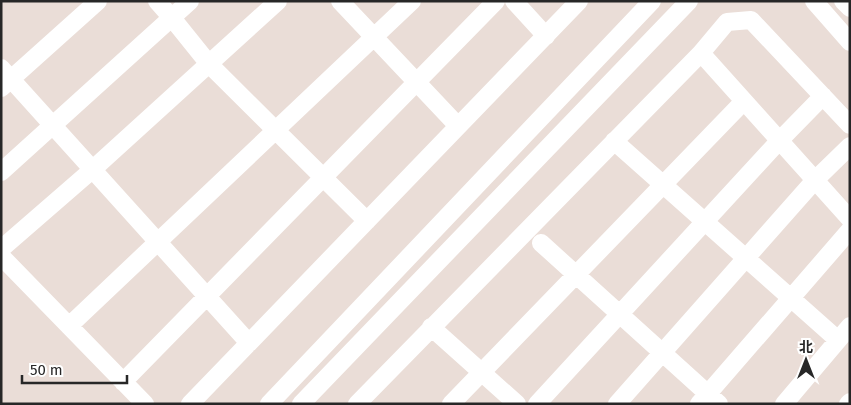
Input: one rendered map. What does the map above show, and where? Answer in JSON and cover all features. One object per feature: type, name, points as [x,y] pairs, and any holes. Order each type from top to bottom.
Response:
[{"type":"street","points":[[98,1],[5,79],[52,125],[248,343]]},
{"type":"street","points":[[157,1],[209,64],[367,221]]},
{"type":"street","points":[[1,172],[190,1]]},
{"type":"street","points":[[1,249],[92,170],[278,1]]},
{"type":"street","points":[[340,1],[458,126]]},
{"type":"street","points":[[69,326],[412,1]]},
{"type":"street","points":[[123,382],[496,1]]},
{"type":"street","points":[[514,1],[546,36]]},
{"type":"street","points":[[190,404],[579,1]]},
{"type":"street","points":[[269,404],[652,1]]},
{"type":"street","points":[[302,404],[689,1]]},
{"type":"street","points":[[803,1],[817,5],[850,42]]},
{"type":"street","points":[[844,1],[850,8]]},
{"type":"street","points":[[357,404],[614,142],[701,52],[727,22],[751,20],[850,124]]},
{"type":"street","points":[[701,52],[850,219]]},
{"type":"street","points":[[537,404],[780,140],[823,96]]},
{"type":"street","points":[[451,404],[744,101]]},
{"type":"street","points":[[614,142],[838,340]]},
{"type":"street","points":[[617,404],[815,180],[850,146]]},
{"type":"street","points":[[541,243],[663,353],[709,400],[791,298],[850,230]]},
{"type":"street","points":[[1,256],[145,404]]},
{"type":"street","points":[[784,404],[850,326]]},
{"type":"street","points":[[431,327],[517,404]]}]
